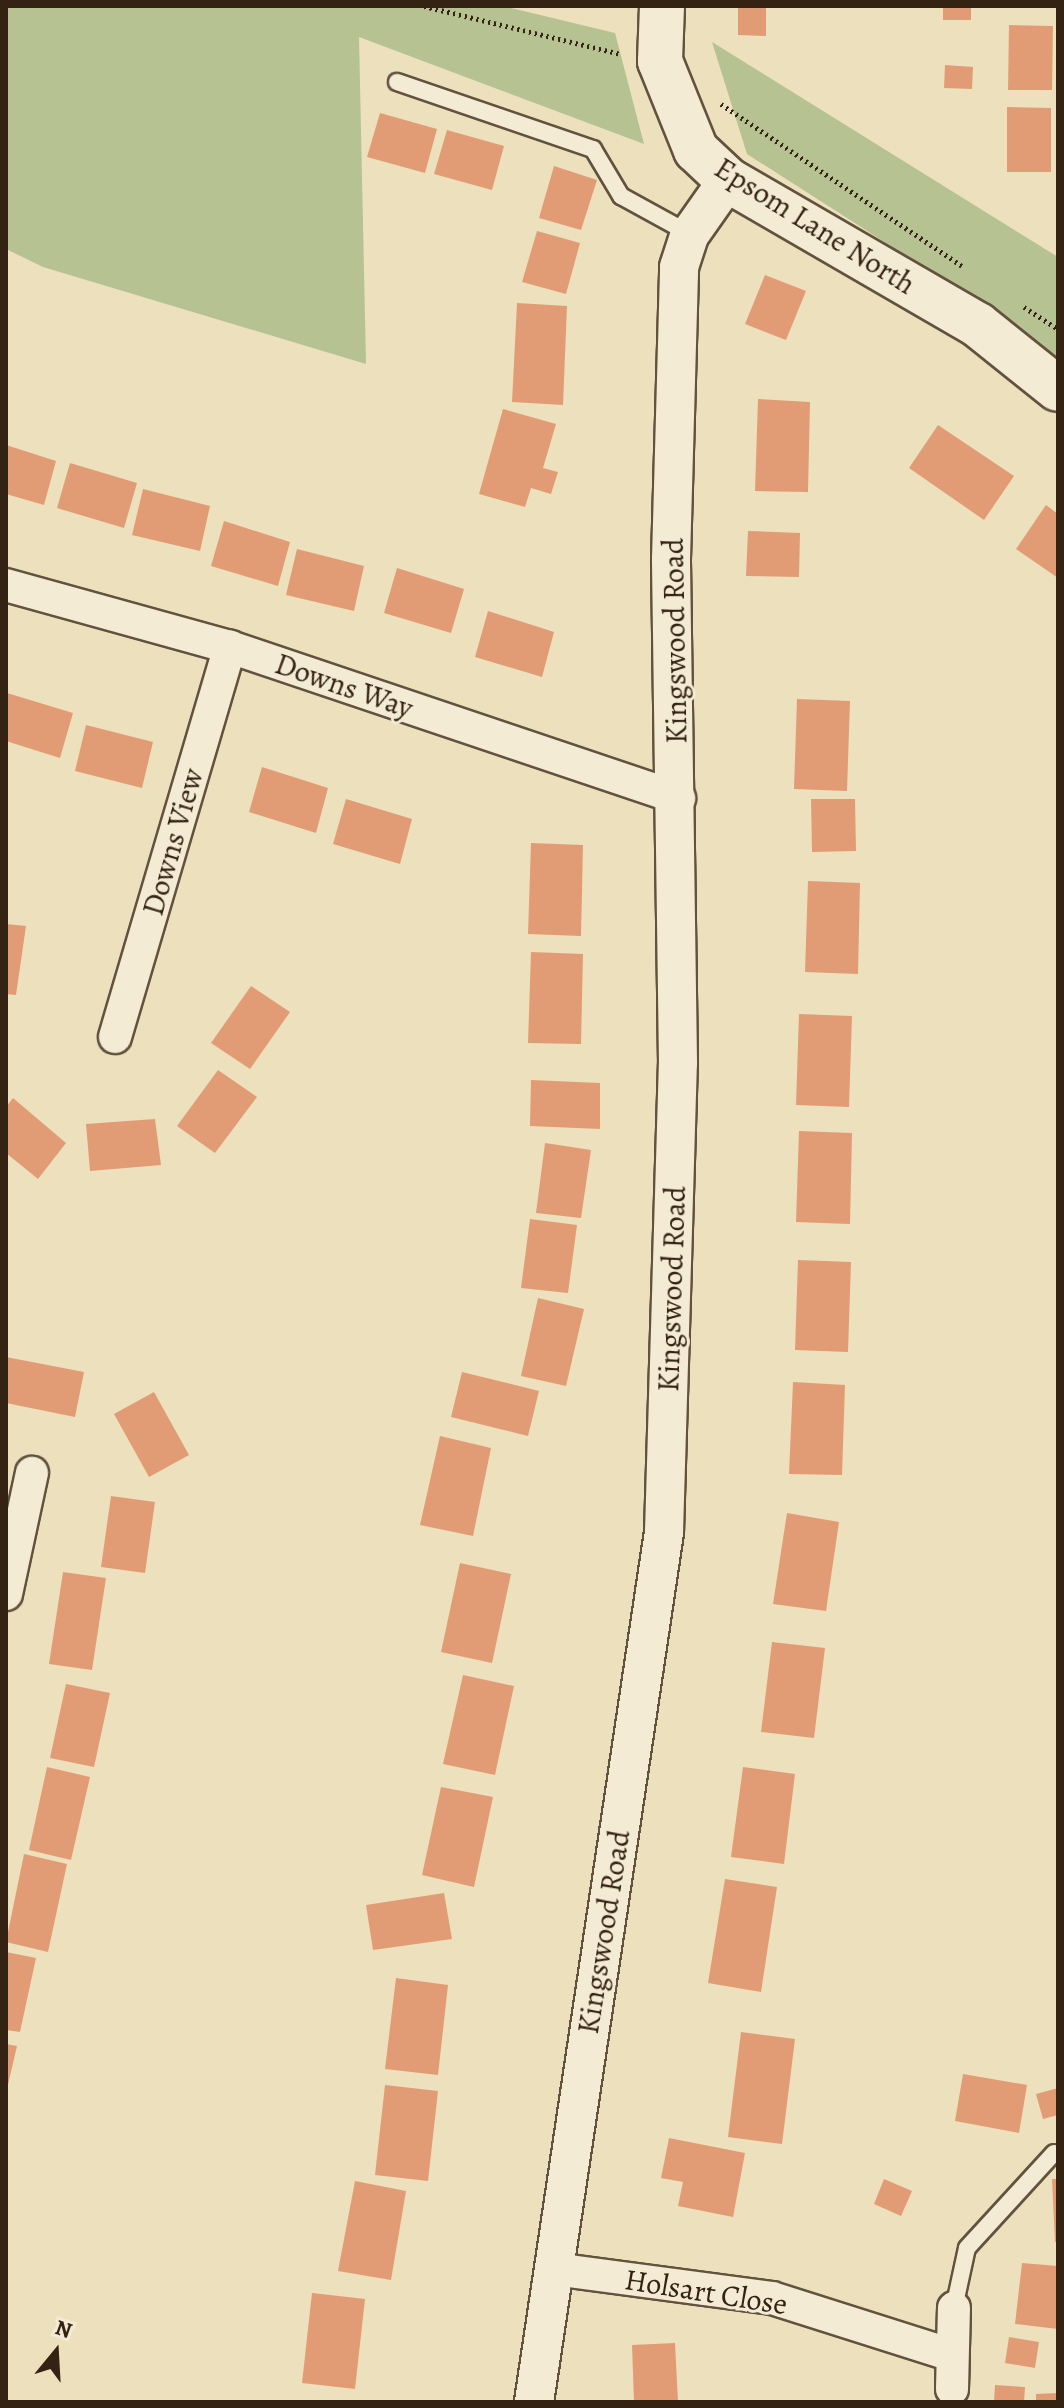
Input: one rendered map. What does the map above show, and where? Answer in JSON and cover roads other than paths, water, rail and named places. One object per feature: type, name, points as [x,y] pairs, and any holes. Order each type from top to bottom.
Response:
[{"type":"main road","name":"Epsom Lane North","points":[[662,6],[660,61],[696,150],[728,180],[978,325],[1058,389]]},
{"type":"street","name":"Kingswood Road","points":[[534,2402],[664,1532],[679,798],[671,559],[679,267],[690,234],[728,180]]},
{"type":"street","name":"Downs Way","points":[[6,585],[230,647],[679,798]]},
{"type":"street","name":"Downs View","points":[[115,1037],[230,647]]},
{"type":"street","points":[[6,1594],[32,1473]]},
{"type":"street","name":"Holsart Close","points":[[554,2269],[772,2298],[949,2354]]},
{"type":"street","points":[[953,2396],[949,2354],[954,2308]]},
{"type":"lane","points":[[397,82],[593,149],[621,196],[690,234]]},
{"type":"lane","points":[[954,2308],[967,2248],[1054,2153]]}]
